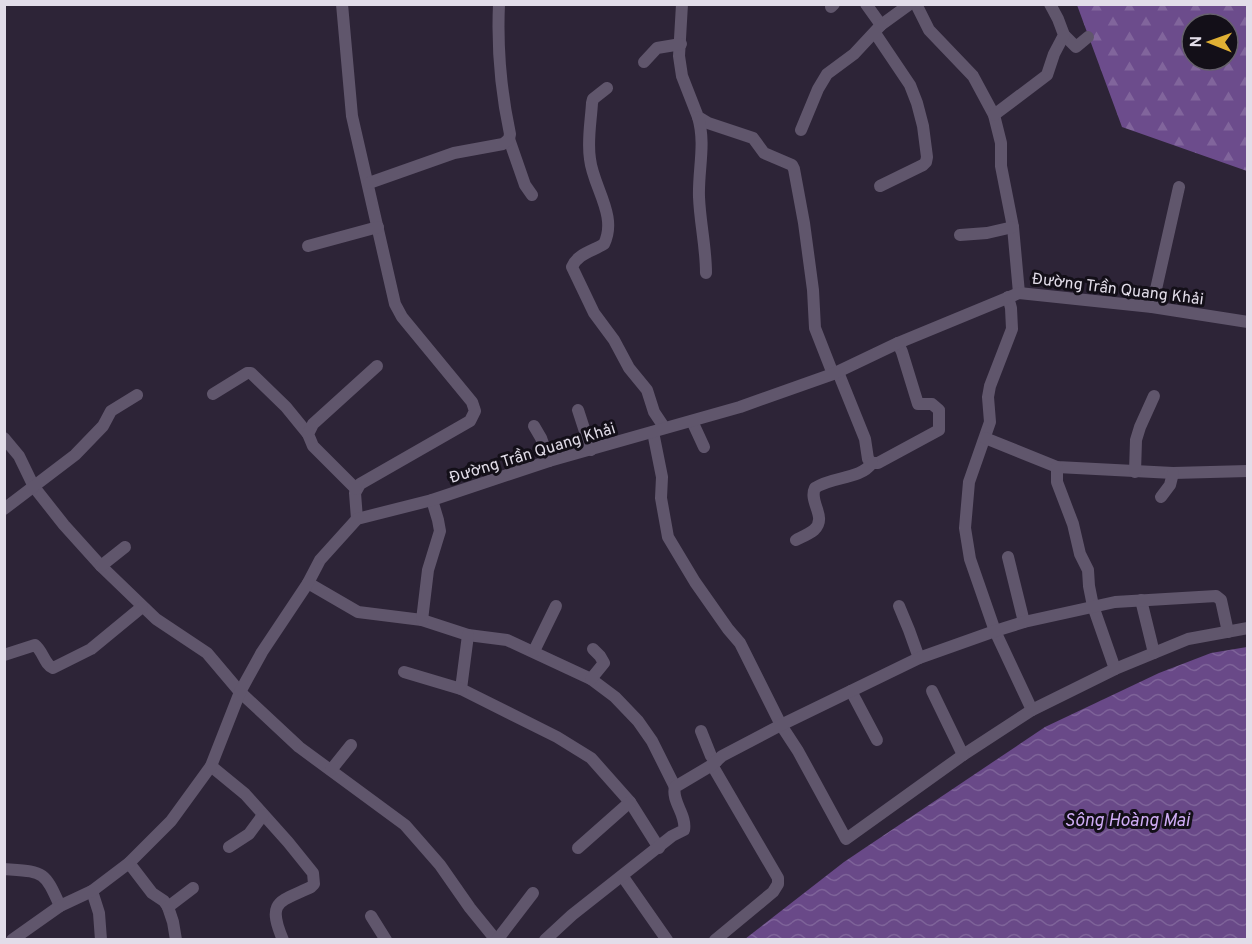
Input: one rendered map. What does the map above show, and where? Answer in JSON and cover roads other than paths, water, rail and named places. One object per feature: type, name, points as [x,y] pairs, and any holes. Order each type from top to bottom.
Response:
[{"type":"street","points":[[12,939],[60,906],[92,891],[129,863],[171,821],[212,766],[240,692],[262,652],[308,583],[320,560],[357,519],[356,489],[360,484],[470,421],[475,411],[472,402],[397,309],[352,116],[342,4]]},
{"type":"street","points":[[499,4],[502,87],[509,139],[525,185],[532,195]]},
{"type":"street","points":[[682,4],[679,56],[682,76],[698,117],[703,138],[699,196],[706,273]]},
{"type":"street","points":[[866,4],[910,85],[923,126],[927,157],[923,165],[880,186]]},
{"type":"street","points":[[801,130],[818,89],[827,74],[854,54],[878,29],[910,4]]},
{"type":"street","points":[[916,4],[929,30],[973,76],[994,115],[1001,143],[1001,166],[1013,227],[1012,329],[990,386],[988,397],[990,422],[969,482],[964,528],[970,559],[995,631],[1032,710]]},
{"type":"street","points":[[994,115],[1047,75],[1064,35],[1059,19],[1050,4]]},
{"type":"street","points":[[1064,35],[1076,47],[1088,37]]},
{"type":"street","points":[[644,63],[649,54],[657,48],[681,44]]},
{"type":"street","points":[[607,88],[593,99],[589,153],[608,217],[609,229],[604,244],[582,256],[572,267],[594,313],[614,340],[628,368],[647,390],[659,430],[661,498],[668,537],[695,582],[728,630],[740,643],[781,725],[798,751],[846,839],[963,755],[1032,710],[1114,669],[1188,639],[1248,628]]},
{"type":"street","points":[[698,117],[708,123],[753,138],[764,153],[792,165],[804,223],[813,290],[815,328],[865,439],[868,459],[872,463],[878,463],[939,430],[939,410],[932,404],[918,404],[897,343]]},
{"type":"street","points":[[369,183],[454,153],[503,144],[509,139]]},
{"type":"street","points":[[1152,307],[1179,187]]},
{"type":"street","points":[[308,246],[378,227]]},
{"type":"street","points":[[960,235],[987,233],[1013,227]]},
{"type":"street","name":"Đường Trần Quang Khải","points":[[357,519],[432,500],[549,461],[740,407],[836,373],[897,343],[1013,295],[1152,307],[1248,322]]},
{"type":"street","points":[[308,434],[313,424],[377,366]]},
{"type":"street","points":[[213,394],[247,373],[251,373],[286,407],[308,434],[313,446],[356,489]]},
{"type":"street","points":[[4,509],[82,448],[103,426],[111,411],[137,395]]},
{"type":"street","points":[[1135,472],[1136,440],[1154,396]]},
{"type":"street","points":[[578,410],[591,450]]},
{"type":"street","points":[[692,421],[704,447]]},
{"type":"street","points":[[534,426],[539,432],[549,461]]},
{"type":"street","points":[[985,438],[1057,467],[1173,473],[1248,471]]},
{"type":"street","points":[[6,444],[19,456],[34,487],[64,525],[142,608],[207,653],[240,692],[299,747],[405,825],[440,865],[470,908],[496,939],[533,893]]},
{"type":"street","points":[[796,540],[815,529],[818,523],[820,514],[813,498],[815,488],[826,482],[866,470],[872,463]]},
{"type":"street","points":[[1057,467],[1057,482],[1073,524],[1080,554],[1088,570],[1093,606],[1114,669]]},
{"type":"street","points":[[1161,497],[1170,486],[1173,473]]},
{"type":"street","points":[[422,620],[428,570],[440,531],[432,500]]},
{"type":"street","points":[[101,566],[125,547]]},
{"type":"street","points":[[1008,557],[1024,622]]},
{"type":"street","points":[[308,583],[358,612],[422,620],[468,635],[507,640],[534,651],[591,679],[615,697],[638,721],[652,741],[675,787],[674,793],[685,822],[684,830],[572,915],[545,939]]},
{"type":"street","points":[[675,787],[722,756],[919,658],[1024,622],[1115,602],[1216,596],[1221,600],[1228,632]]},
{"type":"street","points":[[1142,600],[1154,652]]},
{"type":"street","points":[[534,651],[556,606]]},
{"type":"street","points":[[898,606],[919,658]]},
{"type":"street","points":[[4,655],[35,645],[48,666],[53,668],[91,649],[142,608]]},
{"type":"street","points":[[461,689],[468,635]]},
{"type":"street","points":[[591,679],[604,663],[593,649]]},
{"type":"street","points":[[404,672],[461,689],[584,753],[599,764],[630,802],[658,848]]},
{"type":"street","points":[[851,691],[877,740]]},
{"type":"street","points":[[932,691],[963,755]]},
{"type":"street","points":[[701,731],[714,763],[778,878],[778,884],[773,892],[715,939]]},
{"type":"street","points":[[331,770],[351,746]]},
{"type":"street","points":[[212,766],[245,794],[288,842],[315,878],[311,887],[283,899],[279,904],[275,922],[283,939]]},
{"type":"street","points":[[578,848],[630,802]]},
{"type":"street","points":[[229,847],[249,834],[263,815]]},
{"type":"street","points":[[129,863],[152,893],[164,901],[168,907],[176,939]]},
{"type":"street","points":[[4,869],[42,874],[49,881],[60,906]]},
{"type":"street","points":[[623,877],[667,939]]},
{"type":"street","points":[[168,907],[194,888]]},
{"type":"street","points":[[92,891],[99,913],[101,939]]},
{"type":"street","points":[[371,916],[386,939]]},
{"type":"water","name":"Sông Hoàng Mai","points":[[1247,647],[1247,939],[745,939],[844,862],[1045,727],[1159,673],[1211,653]]}]
